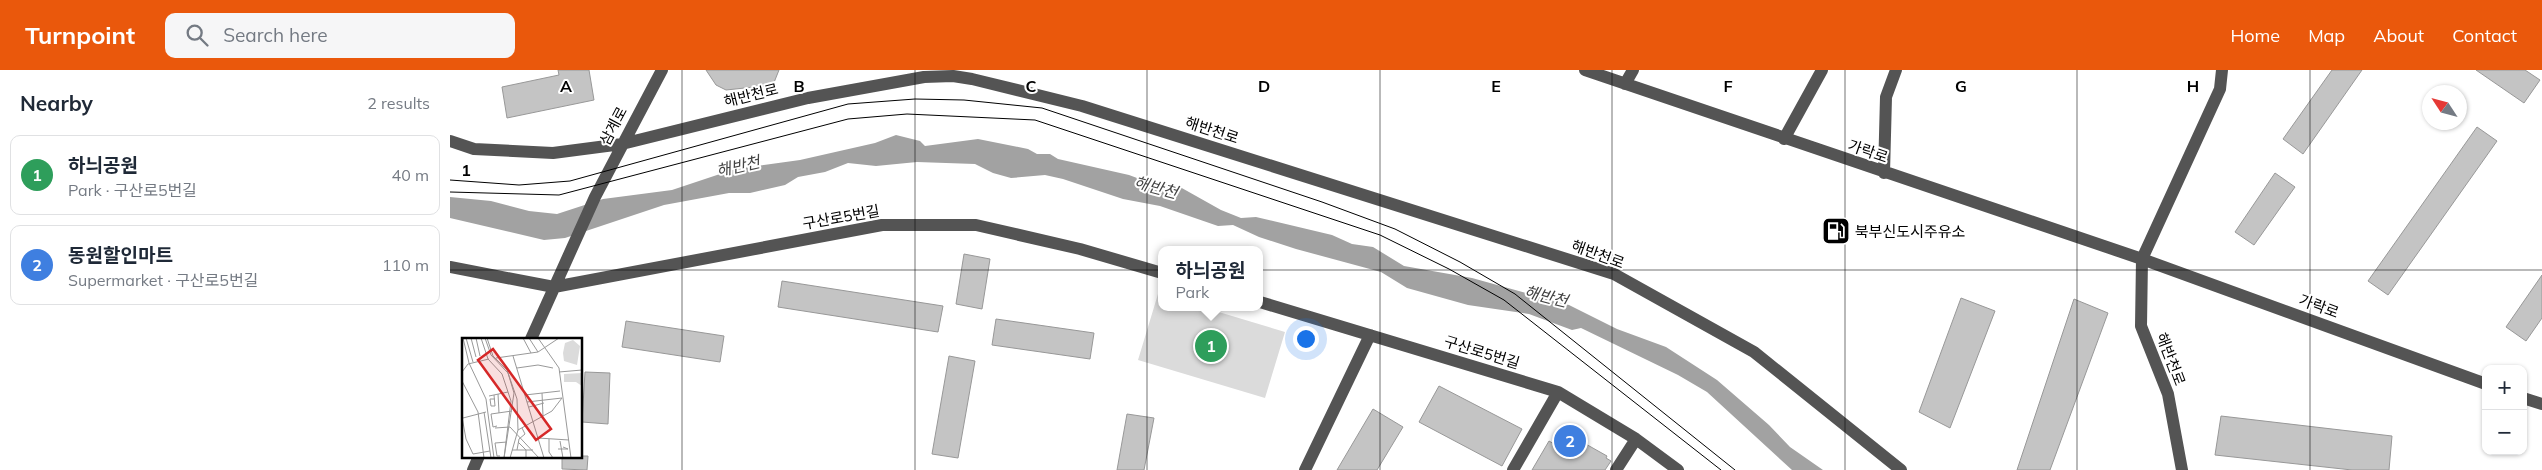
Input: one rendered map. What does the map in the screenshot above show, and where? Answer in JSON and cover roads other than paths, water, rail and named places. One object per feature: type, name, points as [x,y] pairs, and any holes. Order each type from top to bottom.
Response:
[{"type":"street","name":"삼계로","points":[[554,287],[595,197],[662,70]]},
{"type":"street","name":"가락로","points":[[1585,70],[2142,259],[2482,383]]},
{"type":"street","points":[[1625,84],[1633,70]]},
{"type":"street","points":[[1784,139],[1822,70]]},
{"type":"street","points":[[1884,173],[1886,97],[1896,70]]},
{"type":"street","points":[[2142,259],[2220,89],[2222,70]]},
{"type":"street","name":"해반천로","points":[[450,141],[474,149],[553,153],[622,144],[808,98],[924,77],[953,76],[972,79],[1082,106],[1614,274],[1754,352],[1901,470]]},
{"type":"street","name":"구산로5번길","points":[[554,287],[882,224],[976,225],[1080,249],[1158,272]]},
{"type":"street","name":"해반천로","points":[[2142,259],[2141,326],[2168,394],[2182,470]]},
{"type":"street","points":[[450,267],[554,287],[531,338]]},
{"type":"street","name":"구산로5번길","points":[[1263,303],[1558,392],[1636,439],[1678,470]]},
{"type":"street","points":[[1306,470],[1370,335]]},
{"type":"street","points":[[1513,470],[1558,392]]},
{"type":"street","points":[[2527,399],[2542,404]]},
{"type":"street","points":[[1616,470],[1636,439]]},
{"type":"street","points":[[473,470],[478,458]]},
{"type":"water","name":"해반천","points":[[896,135],[920,141],[925,146],[978,139],[1028,149],[1037,154],[1050,154],[1058,159],[1129,175],[1153,184],[1157,182],[1180,187],[1221,210],[1241,218],[1256,217],[1332,235],[1352,244],[1373,247],[1404,266],[1472,278],[1569,305],[1617,329],[1666,347],[1717,380],[1769,425],[1790,447],[1823,470],[1792,470],[1707,392],[1678,375],[1581,328],[1572,330],[1529,314],[1468,305],[1407,288],[1381,272],[1296,249],[1259,237],[1233,225],[1218,226],[1160,206],[1123,199],[1045,175],[1011,178],[993,173],[975,164],[917,162],[876,166],[848,163],[825,172],[798,177],[785,185],[750,193],[729,193],[664,205],[565,238],[544,240],[450,218],[450,197],[491,201],[529,211],[557,214],[603,199],[672,190],[735,169],[800,160],[875,143]]},
{"type":"tram line","points":[[450,180],[519,185],[570,181],[848,104],[915,99],[964,100],[1042,108],[1322,202],[1395,229],[1460,262],[1515,294],[1735,470]]},
{"type":"tram line","points":[[450,192],[559,195],[848,119],[907,114],[1035,120],[1380,235],[1449,269],[1504,300],[1721,470]]},
{"type":"place","name":"북부신도시주유소","points":[[1836,231]]},
{"type":"place","name":"하늬공원","points":[[1211,346]]},
{"type":"place","name":"동원할인마트","points":[[1570,441]]}]
